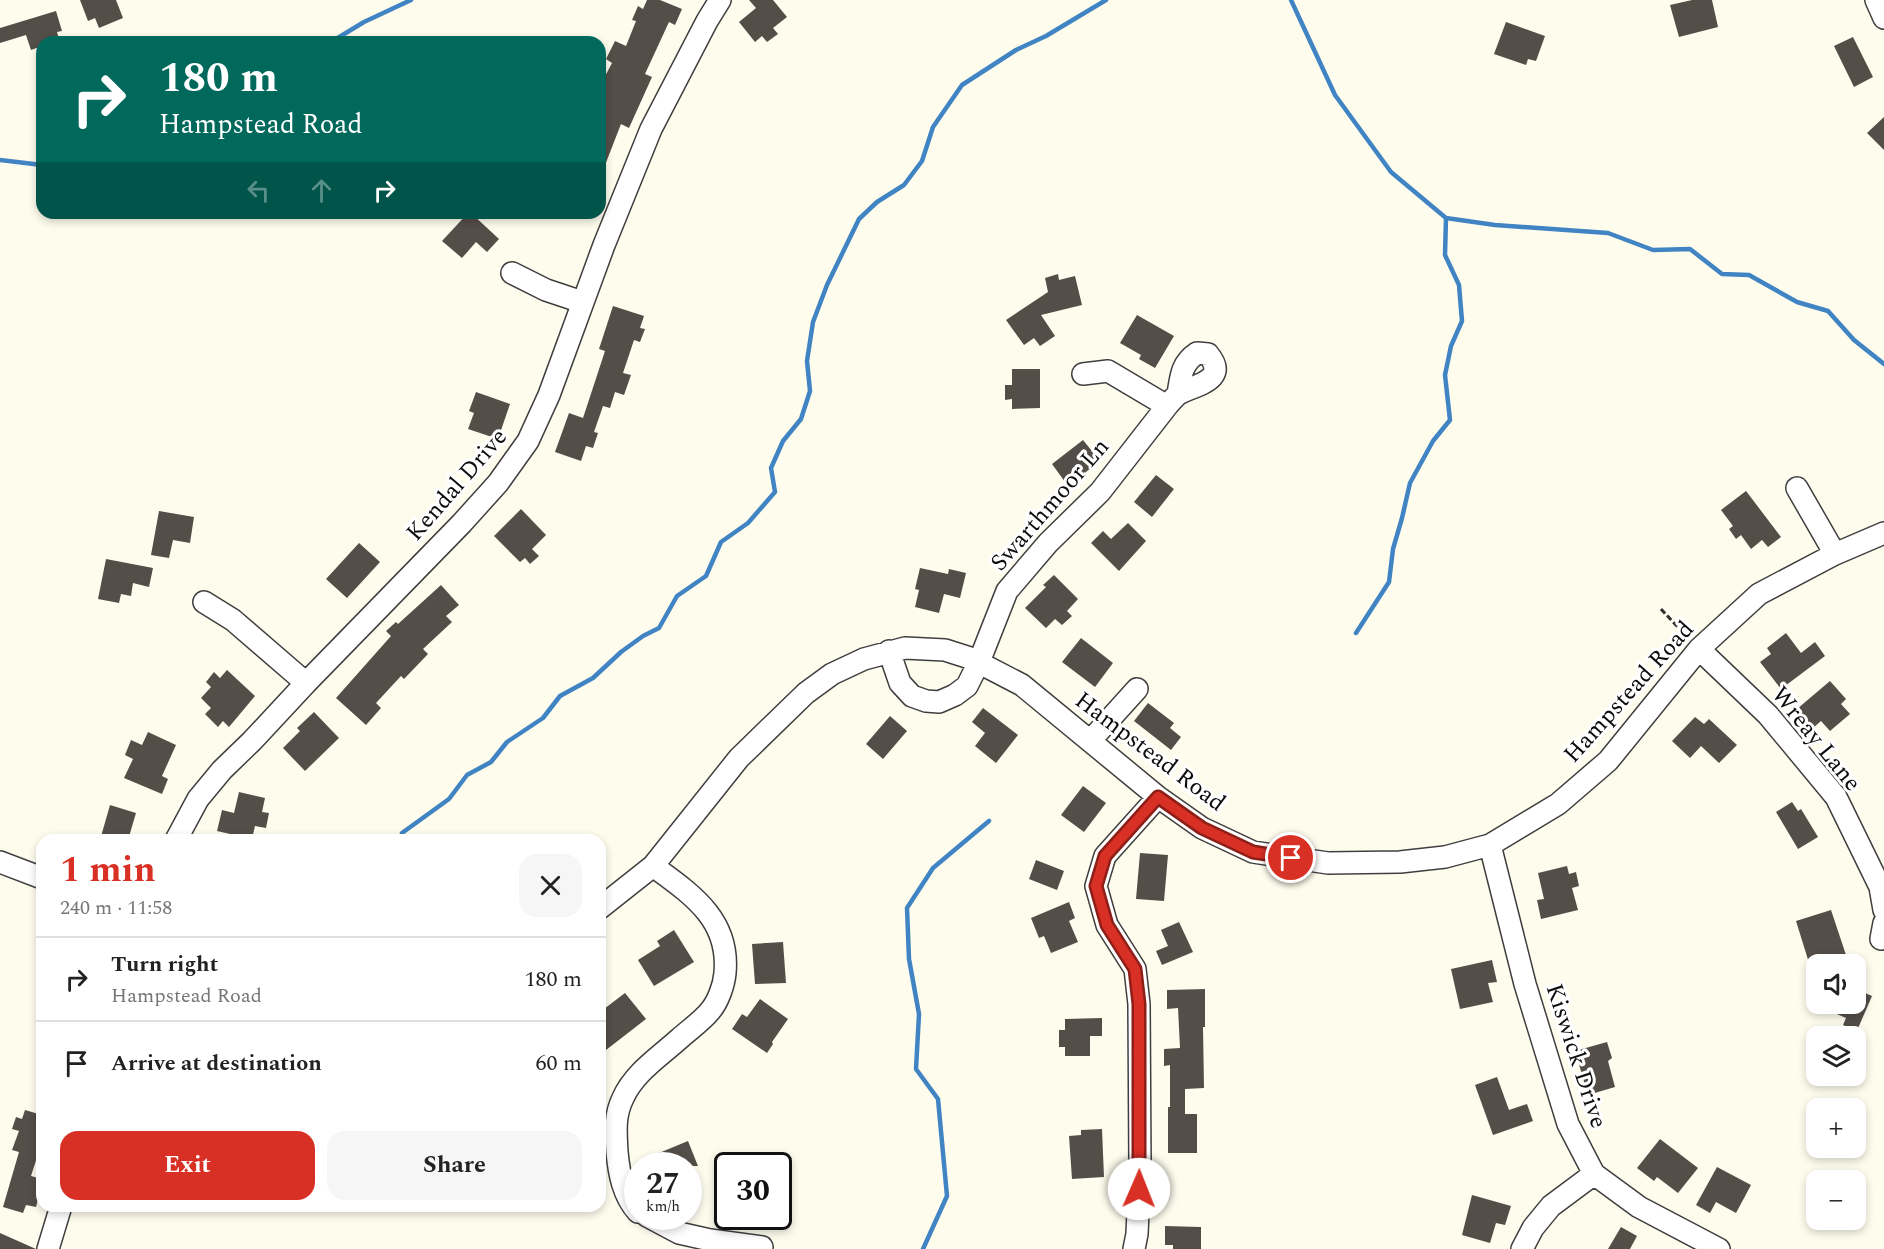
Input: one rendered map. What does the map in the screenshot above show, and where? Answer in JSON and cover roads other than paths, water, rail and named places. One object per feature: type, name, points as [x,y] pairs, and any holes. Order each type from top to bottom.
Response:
[{"type":"street","name":"Kendal Drive","points":[[179,834],[198,800],[222,770],[462,523],[498,483],[528,441],[549,395],[582,302],[651,129],[720,0]]},
{"type":"street","points":[[1876,0],[1884,18]]},
{"type":"street","points":[[512,273],[546,290],[582,302]]},
{"type":"street","name":"Swarthmoor Ln","points":[[889,651],[900,683],[912,696],[926,701],[939,702],[955,695],[967,686],[1007,591],[1048,543],[1100,492],[1173,400],[1108,371],[1083,374]]},
{"type":"street","points":[[1797,488],[1835,554]]},
{"type":"street","name":"Hampstead Road","points":[[606,904],[653,866],[739,758],[806,693],[832,674],[864,659],[905,648],[945,650],[979,662],[1022,685],[1158,797],[1202,828],[1253,852],[1328,863],[1400,862],[1445,857],[1490,845],[1558,804],[1608,761],[1699,649],[1758,594],[1835,554],[1884,533]]},
{"type":"street","points":[[204,602],[233,620],[306,682]]},
{"type":"street","name":"Wreay Lane","points":[[1699,649],[1768,715],[1836,797],[1880,887],[1884,910]]},
{"type":"street","points":[[1090,741],[1137,689]]},
{"type":"street","points":[[1134,1249],[1137,1234],[1140,1166],[1139,1004],[1135,969],[1107,925],[1096,886],[1105,856],[1158,797]]},
{"type":"street","name":"Kiswick Drive","points":[[1490,845],[1525,984],[1568,1124],[1594,1174],[1639,1207],[1719,1249]]},
{"type":"street","points":[[0,862],[36,876]]},
{"type":"street","points":[[624,1189],[618,1168],[615,1122],[623,1097],[642,1070],[711,1010],[724,982],[726,959],[722,938],[712,917],[693,896],[653,866]]},
{"type":"street","points":[[1522,1249],[1533,1228],[1551,1206],[1594,1174]]},
{"type":"street","points":[[48,1249],[60,1212]]},
{"type":"street","points":[[673,1230],[710,1240],[762,1247]]},
{"type":"waterway","points":[[341,36],[364,22],[411,0]]},
{"type":"waterway","points":[[402,833],[449,799],[467,775],[491,762],[507,742],[543,718],[560,696],[593,678],[621,652],[659,628],[677,596],[706,576],[721,542],[748,523],[775,492],[771,468],[783,441],[801,419],[810,391],[807,361],[813,322],[827,285],[859,219],[877,202],[904,185],[922,161],[933,127],[962,85],[1016,50],[1046,36],[1106,0]]},
{"type":"waterway","points":[[1291,0],[1335,95],[1391,172],[1446,218],[1445,255],[1459,285],[1462,321],[1451,346],[1445,375],[1450,420],[1433,441],[1410,483],[1393,549],[1389,582],[1356,633]]},
{"type":"waterway","points":[[0,160],[36,164]]},
{"type":"waterway","points":[[1446,218],[1495,225],[1608,233],[1653,250],[1690,249],[1722,274],[1749,275],[1797,302],[1828,311],[1854,340],[1884,364]]},
{"type":"waterway","points":[[923,1249],[947,1196],[938,1099],[916,1069],[919,1014],[909,959],[907,908],[933,868],[989,821]]}]
